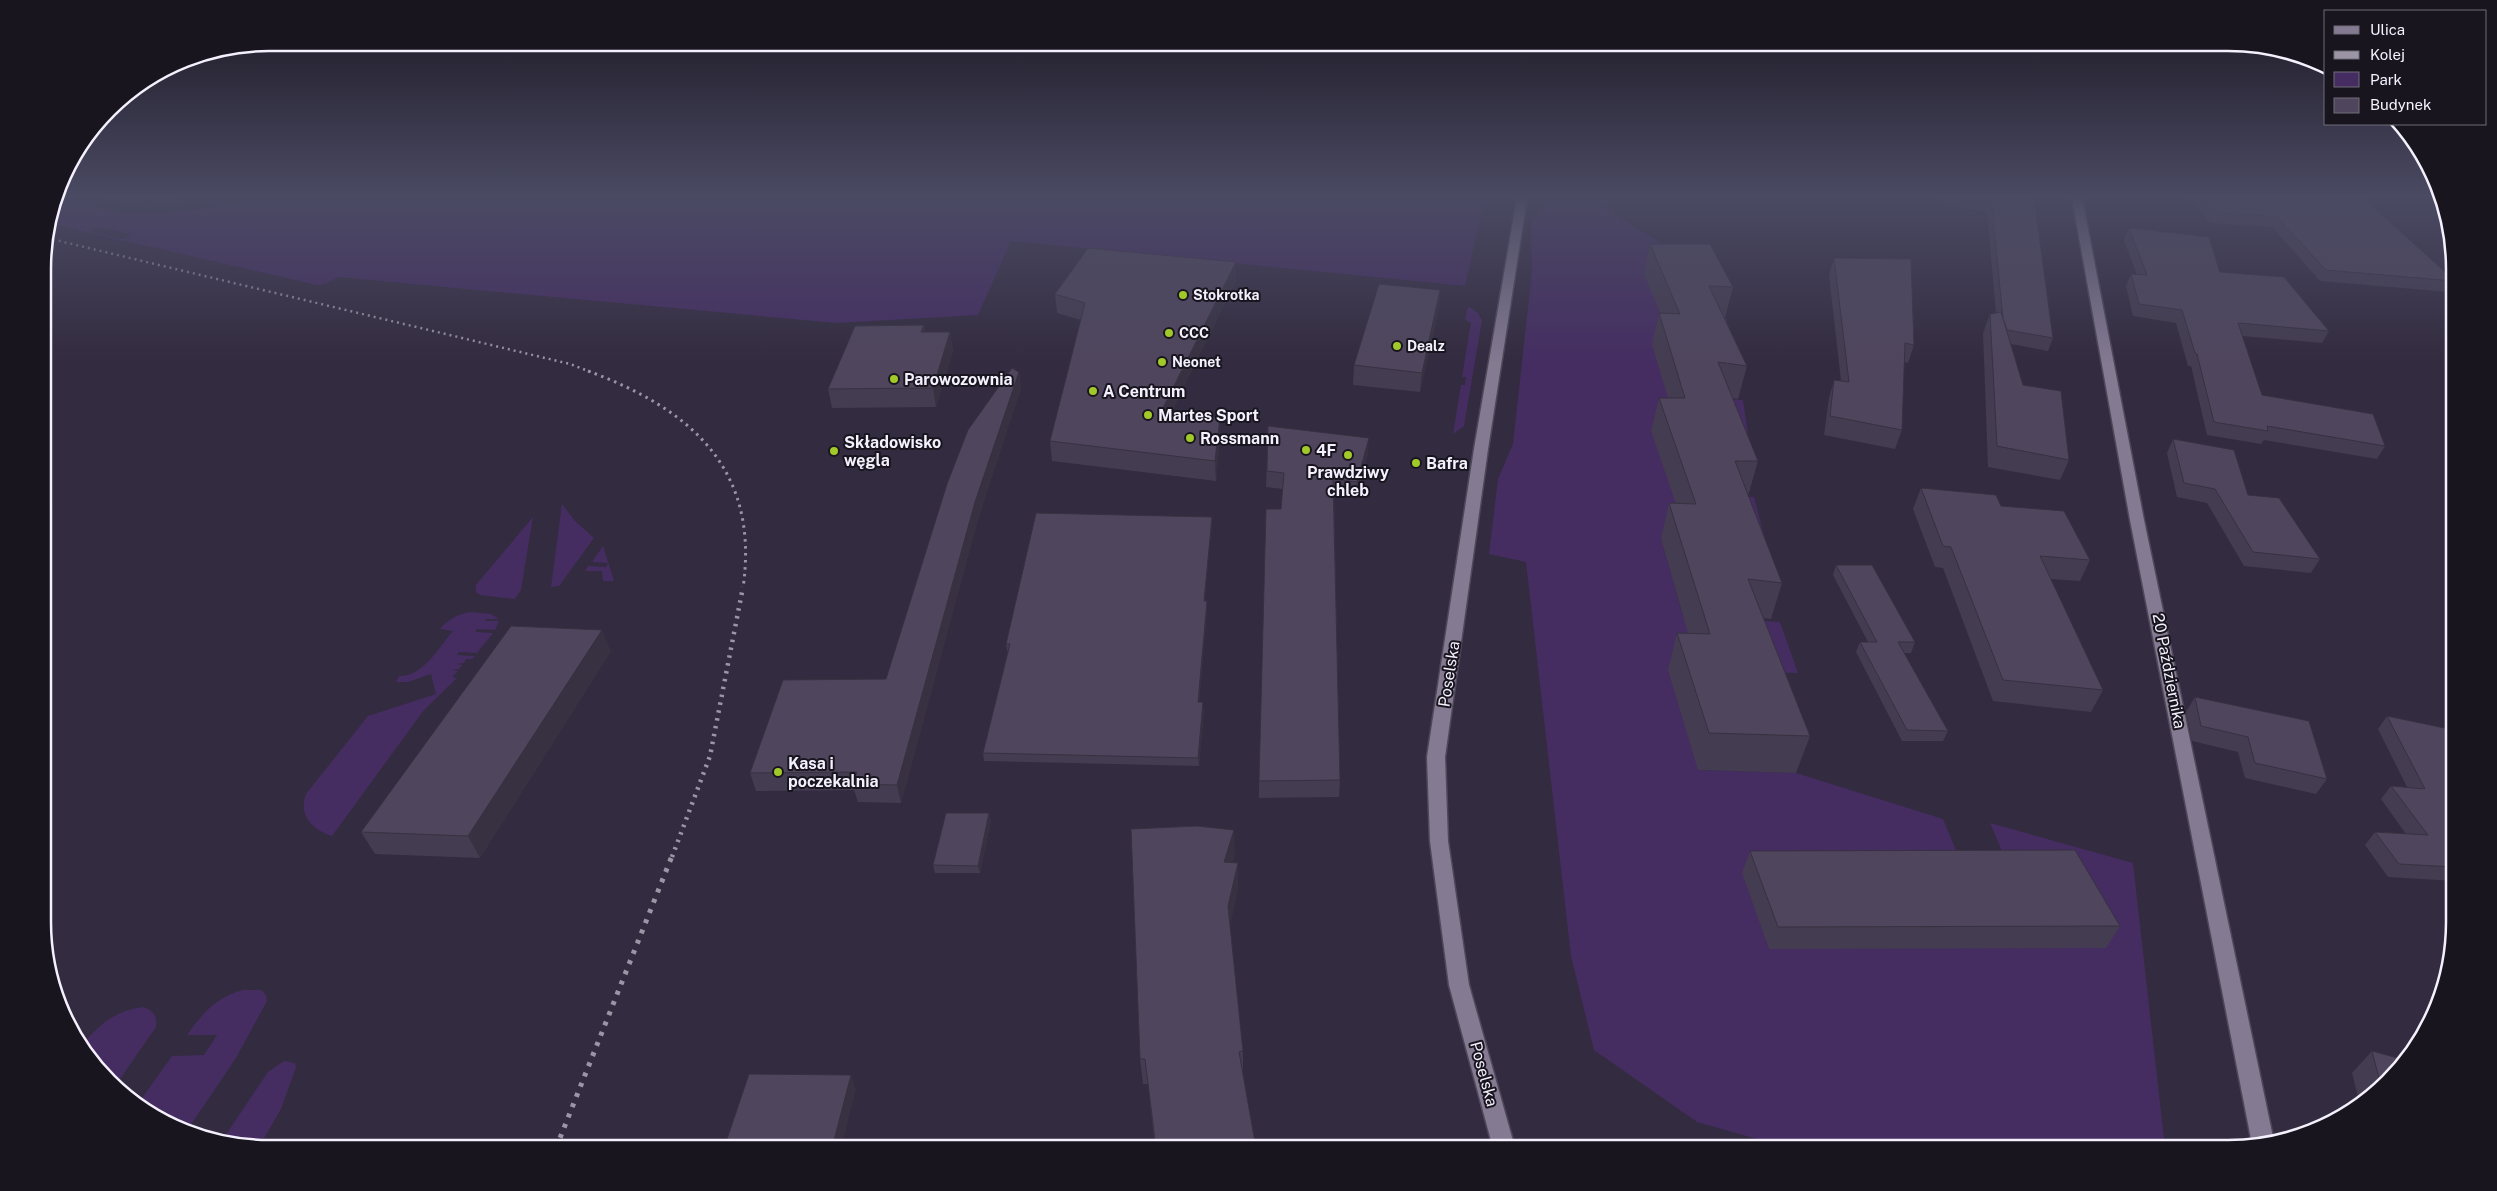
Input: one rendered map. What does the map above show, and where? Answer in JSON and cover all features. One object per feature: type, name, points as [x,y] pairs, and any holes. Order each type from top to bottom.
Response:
[{"type":"street","name":"Poselska","points":[[1502,1140],[1459,985],[1439,840],[1436,757],[1481,449],[1513,254]]},
{"type":"street","name":"20 Października","points":[[2087,254],[2137,520],[2262,1137]]},
{"type":"green space","points":[[180,254],[1005,254],[978,315],[836,323],[338,277],[326,284],[317,285]]},
{"type":"green space","points":[[1138,254],[1472,254],[1465,286]]},
{"type":"green space","points":[[1532,254],[1679,254],[1695,263],[1698,269],[1644,273],[1662,316],[1727,319],[1728,347],[1653,345],[1710,398],[1743,400],[1748,433],[1652,431],[1673,495],[1754,497],[1765,539],[1742,541],[1661,539],[1683,616],[1780,622],[1798,673],[1759,672],[1698,770],[1796,773],[1943,819],[1965,872],[1743,873],[1769,949],[2011,872],[1990,823],[2133,863],[2164,1140],[1761,1140],[1697,1122],[1594,1050],[1571,956],[1526,562],[1489,554],[1498,479],[1513,444],[1532,271]]},
{"type":"green space","points":[[1468,306],[1477,312],[1482,320],[1464,426],[1453,434],[1461,385],[1465,385],[1466,377],[1462,377],[1471,323],[1465,320]]},
{"type":"green space","points":[[562,504],[575,521],[594,538],[559,586],[551,587]]},
{"type":"green space","points":[[533,517],[521,590],[515,599],[480,595],[476,592],[476,585]]},
{"type":"green space","points":[[603,546],[614,581],[603,581],[602,571],[585,571],[588,566],[606,567],[608,563],[592,562]]},
{"type":"green space","points":[[469,612],[491,614],[499,619],[486,619],[485,621],[499,621],[495,630],[477,629],[475,632],[493,633],[477,653],[459,652],[457,655],[475,656],[472,659],[466,659],[464,663],[456,664],[462,665],[459,669],[452,670],[458,671],[452,677],[457,678],[424,710],[332,836],[318,830],[308,821],[305,815],[304,802],[306,794],[368,716],[436,694],[431,674],[408,682],[396,682],[399,676],[416,672],[436,653],[453,631],[440,629],[449,620]]},
{"type":"green space","points":[[243,990],[261,990],[266,995],[267,1001],[236,1058],[191,1125],[160,1111],[142,1099],[172,1056],[204,1055],[217,1035],[187,1035],[211,1007],[233,993]]},
{"type":"green space","points":[[144,1007],[154,1014],[156,1027],[119,1080],[105,1066],[86,1040],[108,1020],[125,1011]]},
{"type":"green space","points":[[284,1061],[295,1063],[296,1067],[281,1109],[263,1140],[225,1136],[268,1072]]},
{"type":"building","points":[[1084,254],[1147,254],[1236,262],[1162,410],[1220,417],[1215,461],[1050,441],[1085,303],[1055,294]]},
{"type":"building","points":[[1654,254],[1715,254],[1733,287],[1709,286],[1747,366],[1718,362],[1758,461],[1735,461],[1782,583],[1748,579],[1810,736],[1709,733],[1677,633],[1710,634],[1669,503],[1696,504],[1659,398],[1685,398],[1659,313],[1680,314]]},
{"type":"building","points":[[1996,254],[2042,254],[2053,338],[2007,330],[2003,318]]},
{"type":"building","points":[[2139,254],[2214,254],[2220,272],[2284,277],[2329,331],[2238,323],[2262,395],[2373,414],[2385,446],[2267,426],[2268,431],[2214,422],[2197,354],[2195,353],[2182,310],[2139,304],[2131,274],[2147,275]]},
{"type":"building","points":[[2311,254],[2425,254],[2446,273],[2446,280],[2326,270]]},
{"type":"building","points":[[1834,258],[1911,259],[1914,345],[1905,343],[1902,430],[1830,416],[1834,380],[1849,382]]},
{"type":"building","name":"Dealz","points":[[1379,284],[1440,290],[1422,373],[1354,365]]},
{"type":"building","points":[[2001,312],[2023,385],[2061,391],[2069,460],[1997,446],[1990,314]]},
{"type":"building","name":"Parowozownia","points":[[924,325],[921,332],[950,332],[933,388],[828,389],[855,326]]},
{"type":"building","points":[[1012,368],[1019,372],[975,502],[897,785],[853,784],[857,772],[750,773],[783,680],[886,679],[947,484],[968,430]]},
{"type":"building","points":[[1268,426],[1369,438],[1357,482],[1333,479],[1340,780],[1259,781],[1266,509],[1281,509],[1284,473],[1267,471]]},
{"type":"building","points":[[2173,439],[2234,450],[2248,495],[2279,498],[2320,559],[2253,552],[2215,489],[2184,483]]},
{"type":"building","points":[[1921,488],[1996,495],[2001,506],[2064,511],[2090,560],[2040,556],[2103,690],[2003,680],[1951,547],[1943,546]]},
{"type":"building","points":[[1036,513],[1212,517],[1204,601],[1207,601],[1198,702],[1203,702],[1198,758],[983,753],[1010,644],[1006,644]]},
{"type":"building","points":[[1836,565],[1872,565],[1915,642],[1898,642],[1948,731],[1907,730],[1860,642],[1877,642]]},
{"type":"building","points":[[511,626],[602,630],[468,836],[361,832]]},
{"type":"building","points":[[2195,697],[2309,721],[2327,779],[2255,763],[2248,737],[2201,726]]},
{"type":"building","points":[[2387,716],[2446,728],[2446,867],[2399,864],[2375,832],[2428,835],[2391,786],[2425,789]]},
{"type":"building","points":[[946,813],[989,813],[978,866],[933,865]]},
{"type":"building","points":[[1197,826],[1234,830],[1224,862],[1238,863],[1228,906],[1243,1051],[1239,1052],[1255,1140],[1155,1140],[1145,1059],[1140,1059],[1131,829]]},
{"type":"building","points":[[2075,850],[2120,926],[1778,927],[1750,851]]},
{"type":"building","points":[[2372,1051],[2398,1058],[2379,1079]]},
{"type":"building","points":[[749,1074],[851,1075],[834,1140],[727,1140]]},
{"type":"railway","points":[[112,254],[570,364],[591,372]]},
{"type":"railway","points":[[588,371],[625,386],[658,404],[687,425],[710,449],[729,477],[740,509],[745,546],[743,588]]},
{"type":"railway","points":[[672,857],[710,756],[743,587]]},
{"type":"railway","points":[[559,1140],[672,856]]},
{"type":"place","name":"Stokrotka","points":[[1183,295]]},
{"type":"place","name":"CCC","points":[[1169,333]]},
{"type":"place","name":"Dealz","points":[[1397,346]]},
{"type":"place","name":"Neonet","points":[[1162,362]]},
{"type":"place","name":"Parowozownia","points":[[894,379]]},
{"type":"place","name":"A Centrum","points":[[1093,391]]},
{"type":"place","name":"Martes Sport","points":[[1148,415]]},
{"type":"place","name":"Rossmann","points":[[1190,438]]},
{"type":"place","name":"4F","points":[[1306,450]]},
{"type":"place","name":"Składowisko węgla","points":[[834,451]]},
{"type":"place","name":"Prawdziwy chleb","points":[[1348,455]]},
{"type":"place","name":"Bafra","points":[[1416,463]]},
{"type":"place","name":"Kasa i poczekalnia","points":[[778,772]]}]
